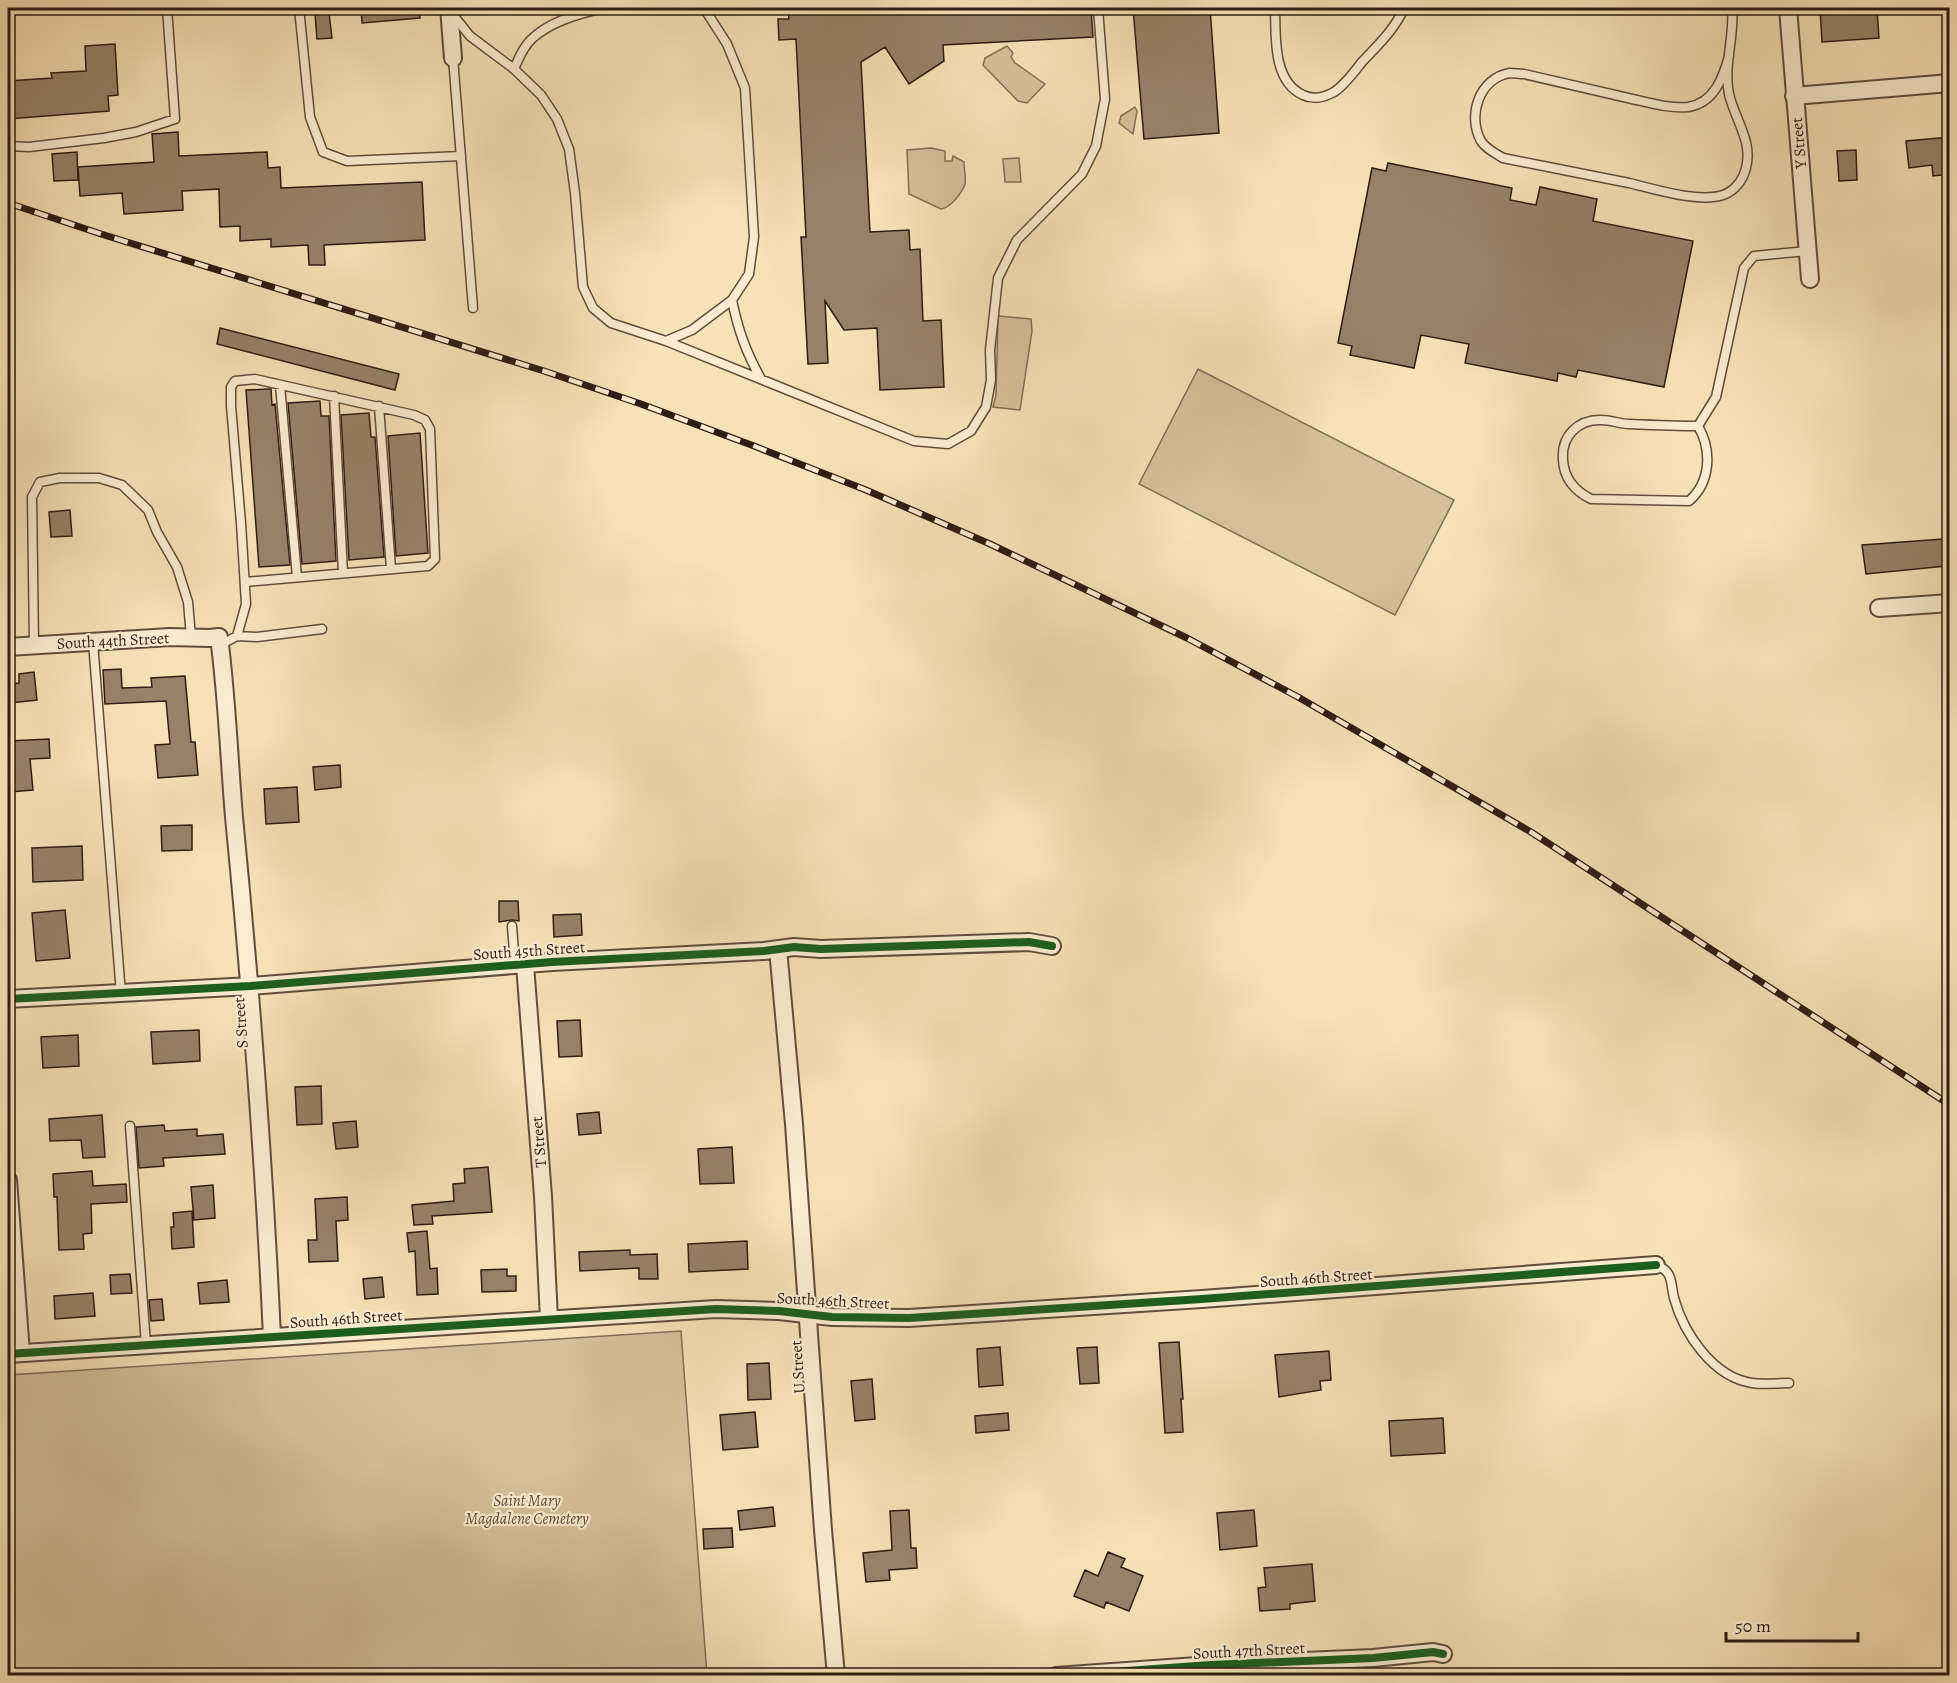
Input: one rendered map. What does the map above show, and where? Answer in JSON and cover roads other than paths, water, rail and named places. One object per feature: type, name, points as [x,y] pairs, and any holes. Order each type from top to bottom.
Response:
[{"type":"street","name":"Y Street","points":[[1788,8],[1810,279]]},
{"type":"street","points":[[449,9],[453,58]]},
{"type":"street","points":[[1794,96],[1950,83]]},
{"type":"street","points":[[1879,608],[1950,603]]},
{"type":"street","name":"South 44th Street","points":[[8,647],[170,637],[210,638],[219,641]]},
{"type":"street","name":"S Street","points":[[219,641],[251,986],[268,1239],[272,1337]]},
{"type":"street","name":"South 45th Street","points":[[8,999],[251,986],[458,968],[794,947],[821,949],[1029,942],[1052,946]]},
{"type":"street","name":"U Street","points":[[778,949],[794,1124],[822,1519],[836,1676]]},
{"type":"street","name":"T Street","points":[[520,965],[543,1196],[549,1319]]},
{"type":"street","points":[[8,1180],[14,1353]]},
{"type":"street","name":"South 46th Street","points":[[14,1353],[716,1309],[779,1311],[832,1317],[909,1318],[1656,1265]]},
{"type":"street","name":"South 47th Street","points":[[1056,1676],[1210,1665],[1373,1658],[1433,1652],[1443,1654]]},
{"type":"lane","points":[[8,146],[29,147],[105,138],[136,132],[175,119],[167,8]]},
{"type":"lane","points":[[299,8],[310,117],[323,152],[347,161],[461,156]]},
{"type":"lane","points":[[514,69],[522,52],[533,37],[555,24],[604,8]]},
{"type":"lane","points":[[666,341],[692,330],[732,300],[748,274],[754,237],[745,88],[727,44],[704,8]]},
{"type":"lane","points":[[449,9],[470,36],[514,69],[541,96],[557,119],[568,149],[575,193],[583,286],[593,308],[611,323],[666,341],[914,441],[948,444],[971,431],[986,407],[991,381],[990,340],[998,278],[1017,240],[1082,174],[1096,146],[1105,99],[1098,8]]},
{"type":"lane","points":[[1275,8],[1280,66],[1294,90],[1316,98],[1340,87],[1390,31],[1404,8]]},
{"type":"lane","points":[[1729,56],[1729,94],[1742,128],[1748,155],[1741,180],[1733,189],[1722,195],[1687,195],[1503,158],[1492,152],[1482,142],[1477,131],[1474,117],[1476,105],[1482,93],[1500,76],[1511,73],[1671,106],[1689,107],[1704,100],[1716,90],[1724,74],[1732,35],[1732,8]]},
{"type":"lane","points":[[453,58],[473,308]]},
{"type":"lane","points":[[1698,426],[1716,397],[1744,268],[1754,256],[1808,250]]},
{"type":"lane","points":[[732,300],[737,325],[747,354],[761,380]]},
{"type":"lane","points":[[237,636],[246,604],[231,406],[231,387],[235,381],[255,379],[379,406],[425,420],[430,429],[435,559],[428,566],[245,582]]},
{"type":"lane","points":[[280,385],[297,577]]},
{"type":"lane","points":[[334,396],[343,573]]},
{"type":"lane","points":[[379,406],[391,569]]},
{"type":"lane","points":[[1586,421],[1698,426],[1707,448],[1707,470],[1704,482],[1689,501],[1591,499],[1582,495],[1571,485],[1566,476],[1563,466],[1564,446],[1568,435],[1586,421]]},
{"type":"lane","points":[[34,645],[32,497],[40,482],[60,477],[99,478],[122,485],[148,510],[157,532],[177,567],[188,602],[191,637]]},
{"type":"lane","points":[[219,641],[237,636],[257,637],[322,629]]},
{"type":"lane","points":[[93,642],[121,994]]},
{"type":"lane","points":[[512,926],[520,965]]},
{"type":"lane","points":[[130,1126],[146,1345]]},
{"type":"lane","points":[[1656,1265],[1670,1274],[1679,1312],[1697,1344],[1712,1363],[1725,1374],[1752,1383],[1789,1383]]},
{"type":"railway","points":[[8,203],[544,371],[641,404],[866,490],[990,544],[1187,638],[1298,697],[1531,832],[1950,1105]]},
{"type":"park label","name":"Saint Mary Magdalene Cemetery","points":[[527,1509]]}]
